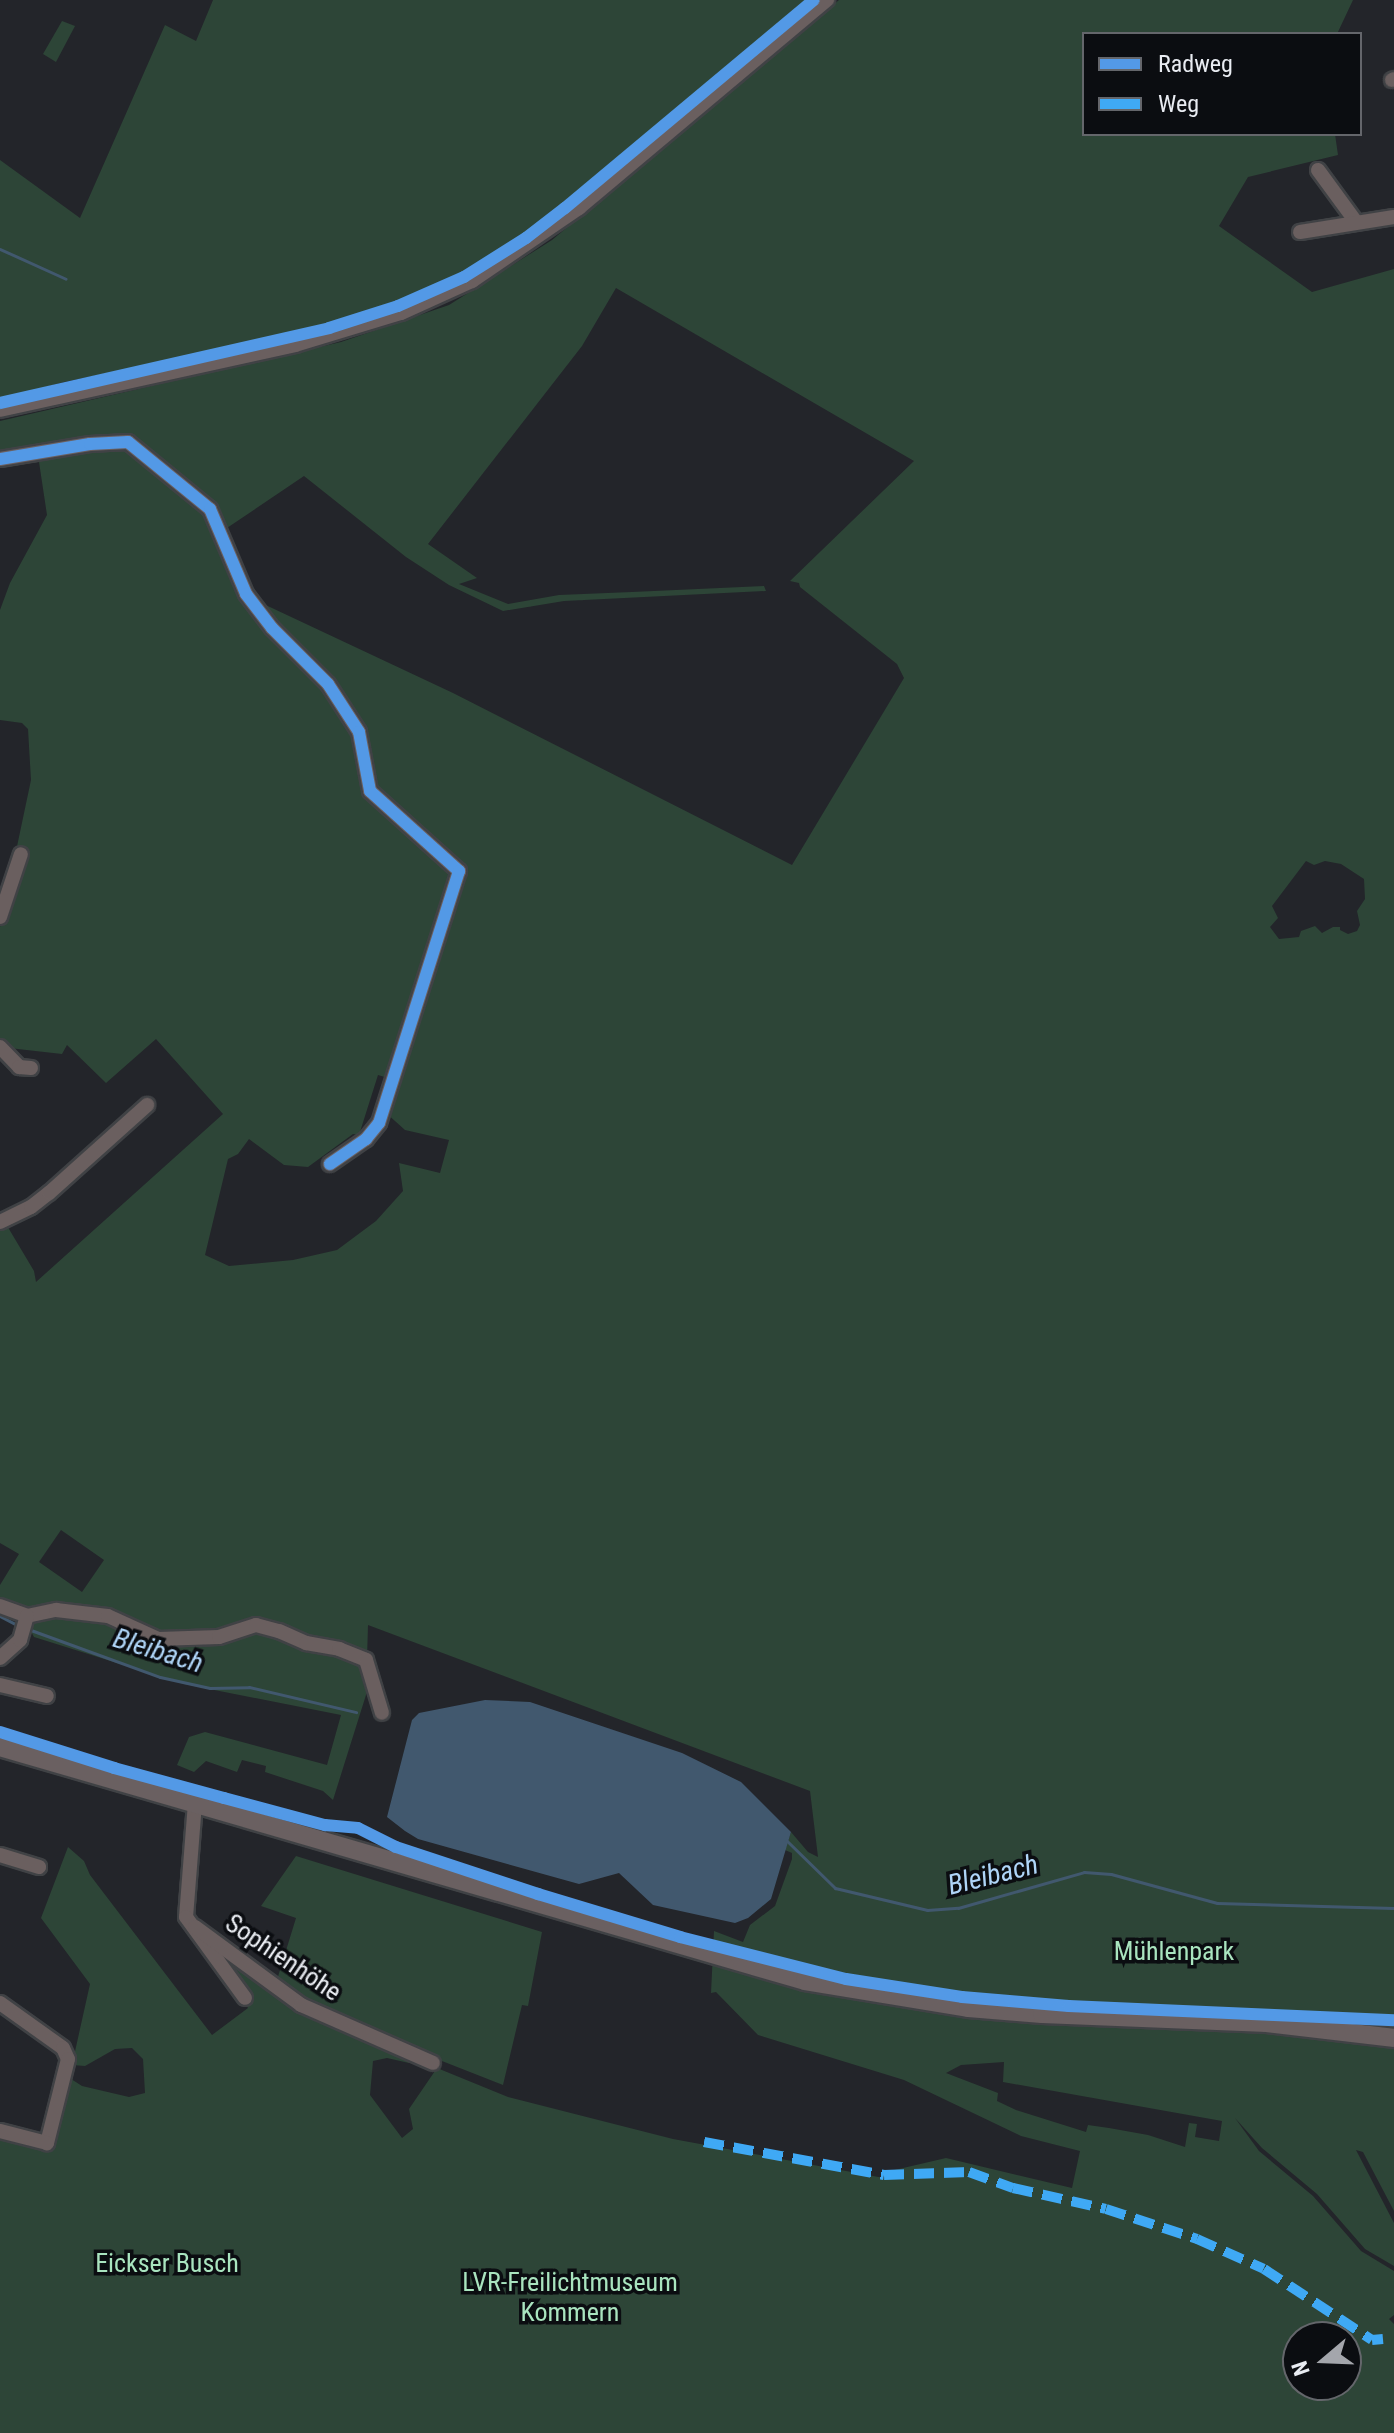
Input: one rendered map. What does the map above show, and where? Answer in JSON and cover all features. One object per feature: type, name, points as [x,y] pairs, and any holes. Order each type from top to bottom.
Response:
[{"type":"main road","points":[[0,1747],[805,1981],[968,2008],[1057,2015],[1267,2023],[1394,2038]]},
{"type":"street","points":[[0,410],[295,345],[401,313],[472,281],[579,208],[827,0]]},
{"type":"street","points":[[1318,170],[1356,222]]},
{"type":"street","points":[[1300,232],[1394,217]]},
{"type":"street","points":[[0,459],[90,444],[128,442],[210,509],[246,594],[272,628],[328,684],[359,732],[370,791],[459,871],[379,1123],[366,1139],[330,1164]]},
{"type":"street","points":[[0,917],[21,854]]},
{"type":"street","points":[[0,1047],[19,1067],[31,1068]]},
{"type":"street","points":[[0,1222],[31,1207],[49,1193],[147,1105]]},
{"type":"street","points":[[0,1606],[25,1624]]},
{"type":"street","points":[[0,1658],[14,1649],[25,1624],[56,1610],[108,1616],[158,1639],[219,1637],[256,1625],[306,1643],[339,1649],[369,1665],[382,1713]]},
{"type":"street","points":[[0,1685],[47,1696]]},
{"type":"street","points":[[195,1803],[186,1917],[245,1998]]},
{"type":"street","points":[[0,1855],[39,1867]]},
{"type":"street","name":"Sophienhöhe","points":[[195,1927],[301,2005],[433,2063]]},
{"type":"street","points":[[0,2003],[63,2048],[68,2059],[47,2143],[0,2131]]},
{"type":"green space","points":[[213,0],[805,0],[664,123],[504,249],[462,272],[363,316],[300,333],[64,382],[0,399],[0,160],[80,218],[165,25],[196,41]]},
{"type":"green space","points":[[839,0],[1353,0],[1338,32],[1082,32],[1082,136],[1335,136],[1338,155],[1248,177],[1219,226],[1312,292],[1394,269],[1394,2211],[1363,2152],[1356,2150],[1394,2223],[1394,2266],[1365,2249],[1317,2194],[1262,2148],[1235,2118],[1259,2151],[1313,2196],[1361,2251],[1394,2271],[1394,2315],[1389,2319],[1394,2324],[1394,2433],[0,2433],[0,2135],[45,2145],[68,2077],[82,2086],[129,2097],[145,2093],[143,2059],[132,2048],[115,2049],[85,2066],[72,2065],[90,1984],[41,1918],[68,1847],[84,1861],[90,1875],[212,2035],[248,2008],[207,1942],[287,1999],[411,2054],[409,2063],[387,2058],[373,2061],[370,2095],[402,2138],[413,2129],[409,2109],[437,2068],[508,2097],[673,2139],[884,2178],[886,2172],[946,2158],[1072,2188],[1080,2151],[1021,2136],[904,2080],[758,2035],[716,1992],[711,1993],[714,1931],[743,1942],[750,1925],[775,1906],[792,1859],[792,1853],[785,1850],[791,1832],[808,1852],[818,1857],[810,1791],[368,1625],[366,1695],[333,1800],[323,1791],[265,1772],[266,1766],[242,1760],[237,1772],[206,1761],[194,1772],[177,1765],[189,1737],[205,1732],[327,1765],[341,1715],[184,1684],[34,1637],[17,1606],[0,1600],[0,1585],[19,1554],[0,1543],[0,1229],[6,1224],[34,1271],[36,1282],[223,1114],[156,1039],[106,1083],[67,1045],[62,1054],[9,1048],[0,1040],[0,927],[31,780],[28,729],[22,723],[0,720],[0,610],[10,583],[47,515],[39,462],[0,466],[0,421],[341,342],[449,305],[552,240]],"holes":[[[616,288],[914,461],[790,581],[799,583],[800,587],[897,664],[904,678],[792,865],[453,693],[255,600],[224,530],[304,476],[406,557],[449,585],[503,611],[564,601],[766,591],[764,586],[559,595],[508,604],[459,584],[477,578],[428,544],[582,346]],[[1306,861],[1314,865],[1325,861],[1341,864],[1364,879],[1365,899],[1357,911],[1360,925],[1357,931],[1348,934],[1340,927],[1333,927],[1322,933],[1315,926],[1301,931],[1299,937],[1279,939],[1270,927],[1278,918],[1272,906]],[[378,1075],[388,1078],[385,1112],[405,1130],[449,1140],[440,1173],[399,1163],[403,1191],[376,1221],[337,1250],[293,1260],[229,1266],[205,1255],[228,1159],[238,1154],[249,1139],[284,1165],[308,1167],[353,1134],[359,1135]],[[61,1530],[104,1560],[82,1592],[39,1562]],[[1004,2062],[1003,2082],[1222,2121],[1219,2141],[1195,2137],[1197,2124],[1189,2123],[1185,2147],[1148,2135],[1109,2128],[1088,2125],[1086,2132],[1016,2110],[997,2101],[998,2093],[946,2073],[961,2065]]]},
{"type":"green space","points":[[62,21],[75,26],[56,62],[43,54]]},
{"type":"green space","points":[[296,1856],[542,1932],[528,2006],[522,2005],[503,2085],[330,2017],[276,1983],[296,1918],[261,1906]]},
{"type":"water","points":[[485,1700],[530,1702],[682,1753],[741,1782],[791,1832],[771,1899],[748,1918],[735,1923],[653,1905],[619,1873],[579,1884],[418,1839],[405,1831],[387,1817],[412,1720],[419,1713]]},
{"type":"waterway","points":[[0,249],[66,279]]},
{"type":"waterway","name":"Bleibach","points":[[0,1616],[17,1625]]},
{"type":"waterway","name":"Bleibach","points":[[28,1629],[160,1677],[210,1688],[249,1687],[356,1712]]},
{"type":"waterway","name":"Bleibach","points":[[786,1840],[835,1888],[927,1910],[958,1908],[1084,1872],[1111,1874],[1217,1903],[1394,1908]]},
{"type":"marked path","points":[[704,2142],[884,2175],[969,2172],[1013,2188],[1106,2209],[1197,2239],[1264,2269],[1372,2340],[1383,2339]]},
{"type":"cycle path","points":[[0,403],[329,328],[398,306],[464,277],[526,238],[565,208],[814,0]]},
{"type":"cycle path","points":[[0,459],[90,444],[128,442],[210,509],[246,594],[272,628],[328,684],[359,732],[370,791],[459,871],[379,1123],[366,1139],[330,1164]]},
{"type":"cycle path","points":[[0,1732],[224,1798],[325,1825],[358,1828],[396,1847],[538,1894],[680,1937],[846,1979],[962,1997],[1069,2006],[1394,2020]]},
{"type":"park label","name":"Mühlenpark","points":[[1174,1952]]},
{"type":"park label","name":"Eickser Busch","points":[[167,2264]]},
{"type":"park label","name":"LVR-Freilichtmuseum Kommern","points":[[570,2298]]}]
